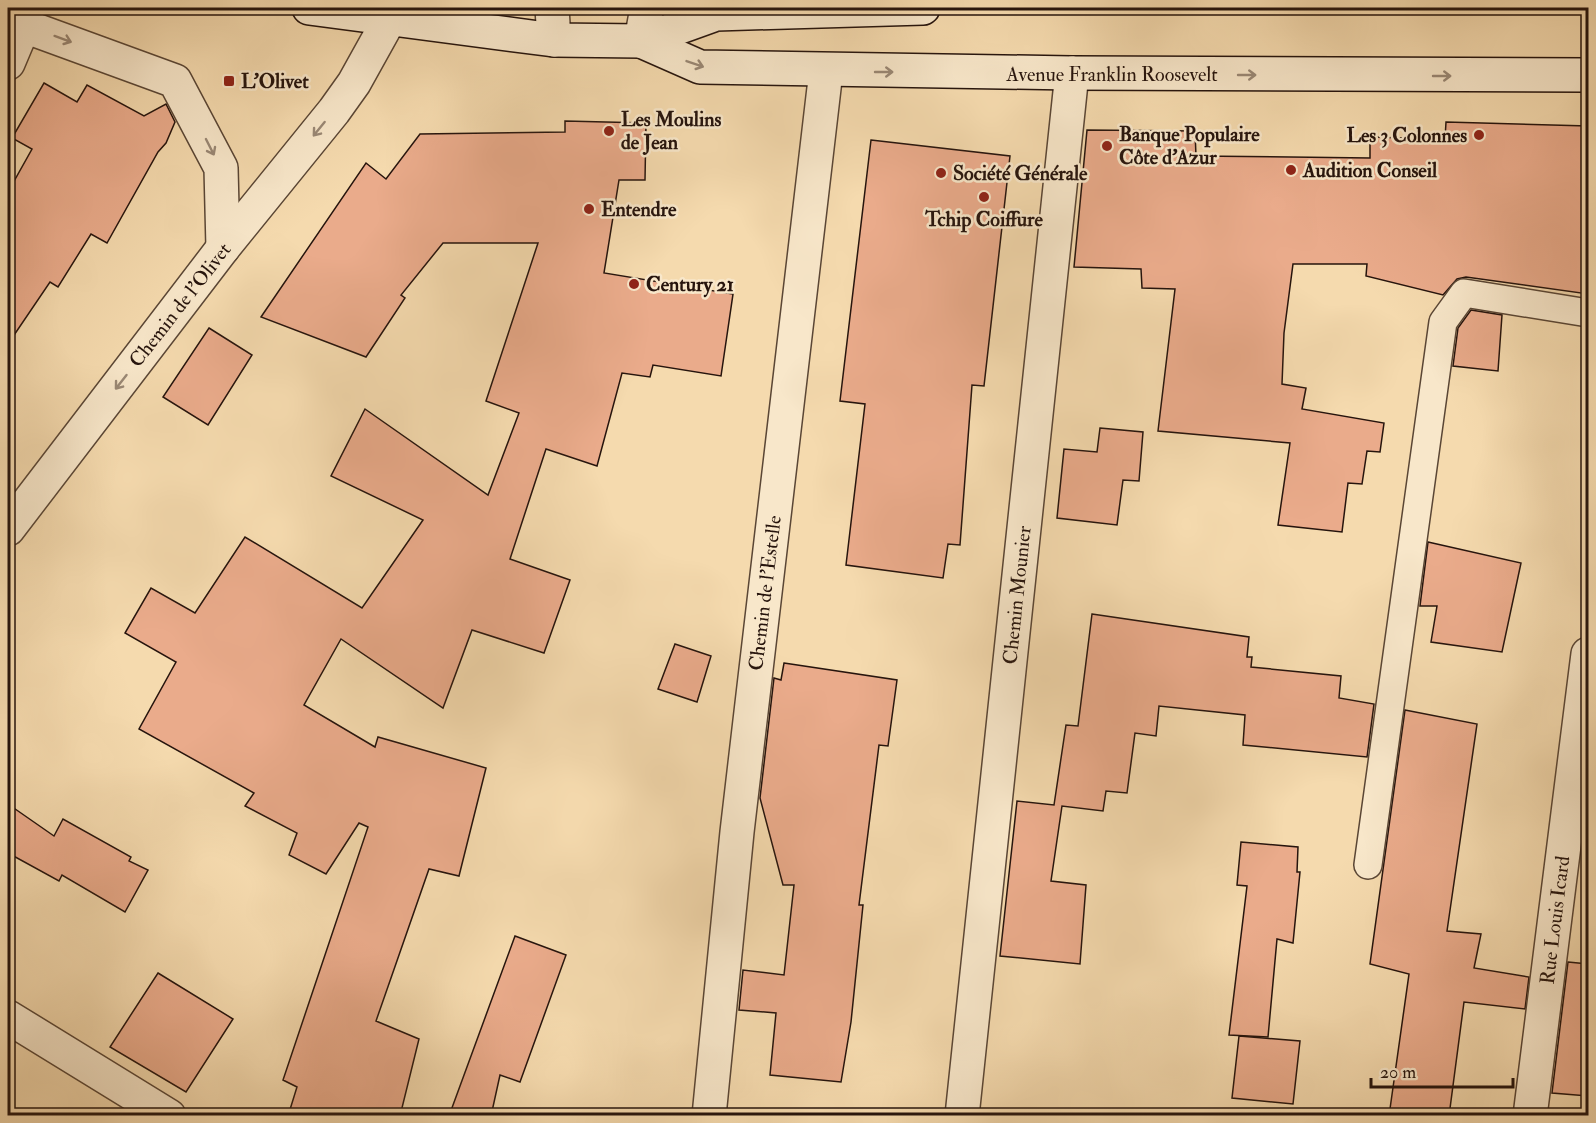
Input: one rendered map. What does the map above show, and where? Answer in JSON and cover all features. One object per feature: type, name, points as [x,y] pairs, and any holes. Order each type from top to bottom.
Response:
[{"type":"street","name":"Avenue Franklin Roosevelt","points":[[309,8],[389,20],[450,16],[554,40],[641,41],[716,14],[923,8]]},
{"type":"street","points":[[552,8],[554,40]]},
{"type":"street","points":[[641,41],[647,8]]},
{"type":"street","name":"Chemin de l'Olivet","points":[[8,529],[223,248],[354,82],[389,20]]},
{"type":"street","points":[[8,63],[16,22],[175,81],[221,168],[223,248]]},
{"type":"street","name":"Avenue Franklin Roosevelt","points":[[641,41],[700,67],[1072,74],[1588,75]]},
{"type":"street","name":"Chemin de l'Estelle","points":[[709,1116],[737,832],[826,71]]},
{"type":"street","name":"Chemin Mounier","points":[[962,1116],[1072,74]]},
{"type":"street","points":[[1368,865],[1443,322],[1464,293],[1588,313]]},
{"type":"street","name":"Rue Louis Icard","points":[[1530,1116],[1588,654]]},
{"type":"street","points":[[8,1017],[169,1116]]},
{"type":"building","points":[[44,83],[77,102],[87,85],[144,116],[166,104],[175,122],[166,143],[158,152],[107,243],[91,234],[58,287],[50,282],[8,344],[8,192],[32,149],[12,138]]},
{"type":"building","points":[[565,121],[646,123],[645,180],[619,180],[604,273],[733,294],[721,376],[653,365],[650,377],[622,373],[597,466],[546,449],[510,559],[570,580],[544,653],[472,630],[443,708],[341,639],[304,705],[375,747],[378,737],[486,768],[459,876],[429,869],[376,1021],[419,1039],[400,1116],[288,1116],[297,1087],[283,1080],[368,827],[359,823],[326,874],[289,855],[297,833],[245,806],[254,793],[139,729],[176,662],[125,633],[151,588],[195,613],[245,537],[362,608],[423,520],[331,476],[365,409],[488,495],[519,413],[486,401],[538,243],[443,243],[401,295],[405,298],[366,357],[261,317],[366,163],[386,179],[420,134],[565,132]]},
{"type":"building","points":[[1446,122],[1588,126],[1588,294],[1466,277],[1457,279],[1443,295],[1366,276],[1367,264],[1293,264],[1284,333],[1282,384],[1306,388],[1302,409],[1384,423],[1380,452],[1367,451],[1362,484],[1348,483],[1342,532],[1278,525],[1290,443],[1158,431],[1175,289],[1142,288],[1141,269],[1074,267],[1087,130],[1195,131],[1196,156],[1370,158],[1370,137],[1445,139]]},
{"type":"building","points":[[871,140],[1010,156],[984,386],[972,385],[960,545],[948,544],[943,578],[846,565],[865,404],[840,401]]},
{"type":"building","points":[[1471,310],[1502,315],[1498,371],[1453,366],[1458,328]]},
{"type":"building","points":[[209,328],[252,355],[208,425],[163,397]]},
{"type":"building","points":[[1100,428],[1143,432],[1139,481],[1123,480],[1117,525],[1057,518],[1064,449],[1097,452]]},
{"type":"building","points":[[1428,542],[1521,563],[1502,652],[1431,642],[1437,606],[1420,606]]},
{"type":"building","points":[[1092,614],[1249,637],[1247,657],[1252,657],[1251,667],[1341,676],[1339,698],[1374,704],[1367,757],[1243,745],[1245,715],[1159,706],[1156,736],[1135,733],[1127,793],[1106,791],[1103,811],[1062,806],[1051,881],[1086,885],[1080,964],[1000,956],[1017,801],[1054,805],[1066,725],[1078,726]]},
{"type":"building","points":[[675,644],[711,656],[697,702],[658,689]]},
{"type":"building","points":[[784,663],[897,680],[888,746],[879,745],[859,905],[863,905],[851,1022],[841,1082],[770,1075],[776,1013],[739,1010],[743,970],[784,975],[794,885],[783,885],[760,798],[774,678],[781,680]]},
{"type":"building","points":[[1405,710],[1477,724],[1447,931],[1481,934],[1474,968],[1529,977],[1525,1009],[1464,1002],[1449,1116],[1389,1116],[1409,974],[1370,964]]},
{"type":"building","points":[[8,804],[54,836],[63,819],[131,857],[129,861],[148,870],[125,912],[62,875],[59,881],[8,853]]},
{"type":"building","points":[[1241,842],[1298,847],[1297,872],[1300,872],[1293,943],[1277,939],[1268,1037],[1229,1035],[1247,886],[1237,885]]},
{"type":"building","points":[[515,936],[566,955],[520,1082],[500,1075],[491,1116],[449,1116]]},
{"type":"building","points":[[1568,962],[1588,964],[1588,1096],[1552,1093]]},
{"type":"building","points":[[158,973],[233,1019],[186,1092],[110,1047]]},
{"type":"building","points":[[1239,1036],[1300,1041],[1293,1104],[1232,1098]]},
{"type":"place","name":"L'Olivet","points":[[229,81]]},
{"type":"place","name":"Les Moulins de Jean","points":[[609,131]]},
{"type":"place","name":"Les 3 Colonnes","points":[[1479,135]]},
{"type":"place","name":"Banque Populaire Côte d'Azur","points":[[1107,146]]},
{"type":"place","name":"Audition Conseil","points":[[1291,170]]},
{"type":"place","name":"Société Générale","points":[[941,173]]},
{"type":"place","name":"Tchip Coiffure","points":[[984,197]]},
{"type":"place","name":"Entendre","points":[[589,209]]},
{"type":"place","name":"Century 21","points":[[634,284]]}]
